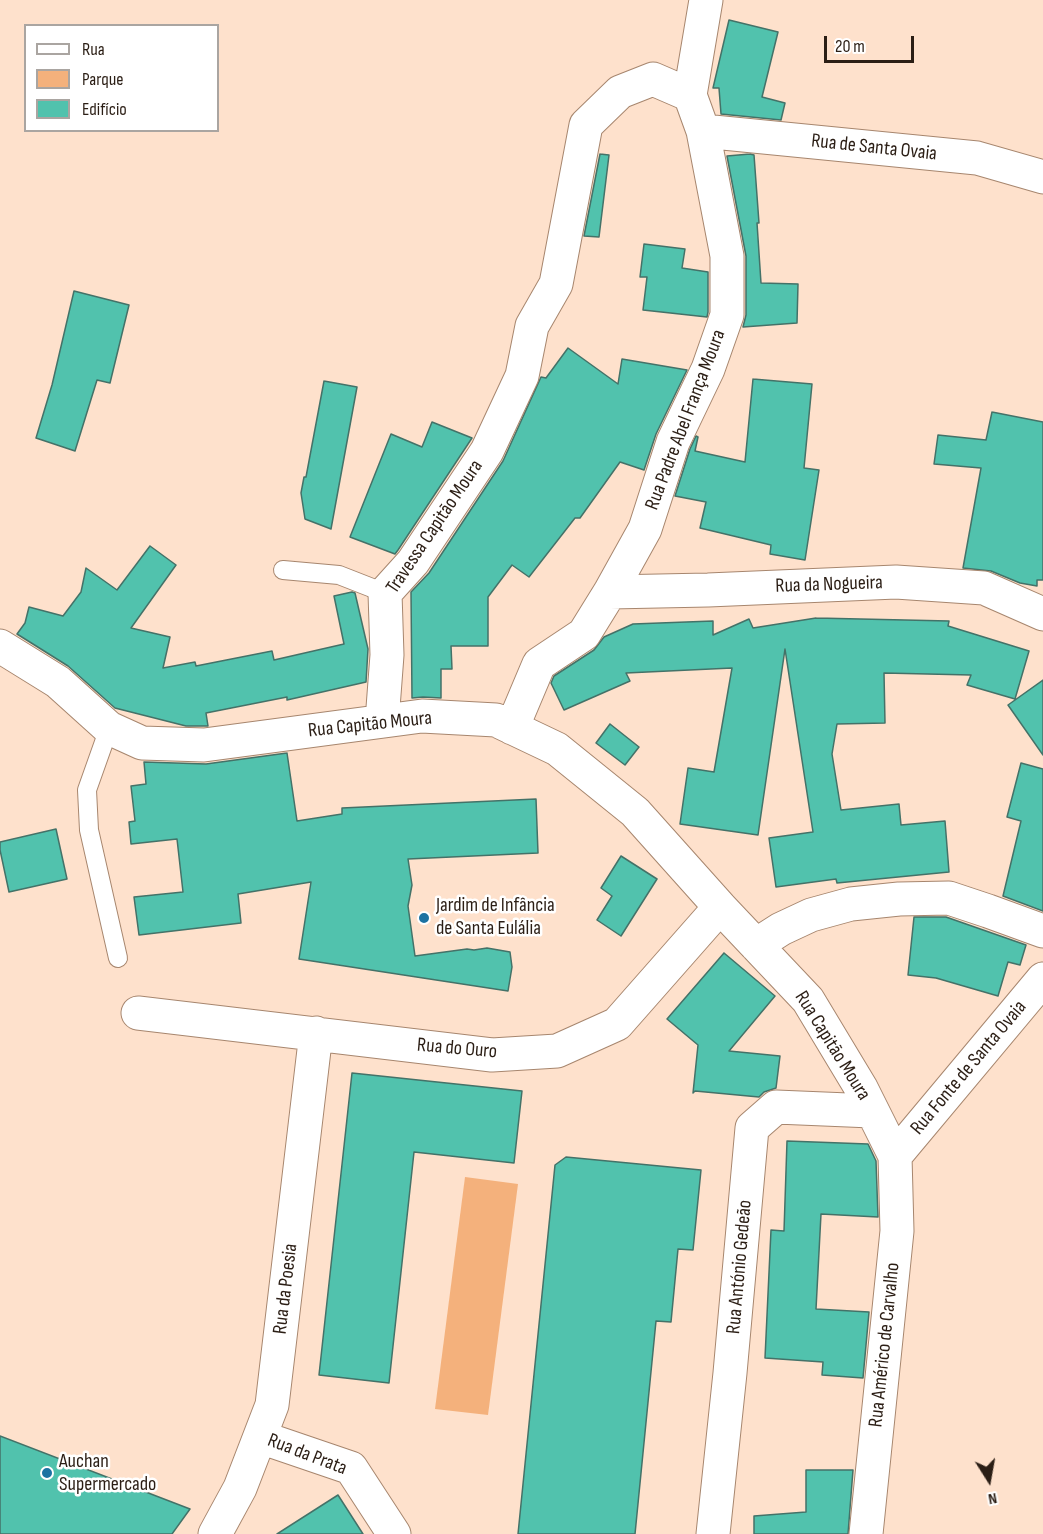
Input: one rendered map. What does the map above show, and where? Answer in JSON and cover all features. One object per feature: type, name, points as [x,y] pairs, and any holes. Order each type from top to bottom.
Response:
[{"type":"street","name":"Rua Padre Abel França Moura","points":[[513,728],[539,664],[584,634],[645,529],[673,442],[708,369],[727,315],[727,256],[703,131],[690,95],[706,0]]},
{"type":"street","name":"Travessa Capitão Moura","points":[[382,721],[387,655],[385,593],[413,562],[487,451],[522,376],[532,326],[556,284],[586,125],[620,92],[652,79],[690,95]]},
{"type":"street","name":"Rua de Santa Ovaia","points":[[703,131],[977,158],[1043,177]]},
{"type":"street","name":"Rua da Nogueira","points":[[610,592],[896,582],[984,588],[1043,614]]},
{"type":"street","name":"Rua Capitão Moura","points":[[0,646],[58,682],[109,728],[142,742],[204,745],[422,716],[496,720],[557,749],[635,812],[808,1000],[861,1088],[895,1156]]},
{"type":"street","points":[[756,945],[781,929],[811,915],[851,904],[899,899],[949,898],[1043,931]]},
{"type":"street","name":"Rua do Ouro","points":[[138,1013],[492,1055],[557,1051],[617,1024],[720,907]]},
{"type":"street","name":"Rua Fonte de Santa Ovaia","points":[[895,1156],[1043,979]]},
{"type":"street","name":"Rua da Poesia","points":[[215,1534],[240,1488],[272,1405],[316,1034]]},
{"type":"street","name":"Rua António Gedeão","points":[[713,1534],[752,1128],[776,1107],[872,1111]]},
{"type":"street","name":"Rua Américo de Carvalho","points":[[866,1534],[897,1231],[895,1156]]},
{"type":"street","name":"Rua da Prata","points":[[260,1437],[351,1468],[394,1534]]},
{"type":"lane","points":[[283,570],[339,575],[385,593]]},
{"type":"lane","points":[[109,728],[87,790],[89,830],[118,958]]},
{"type":"green space","points":[[465,1177],[518,1184],[488,1415],[435,1409]]},
{"type":"building","points":[[729,20],[778,32],[762,97],[785,103],[781,120],[721,114],[719,88],[713,88]]},
{"type":"building","points":[[600,154],[609,155],[599,237],[584,236]]},
{"type":"building","points":[[754,155],[761,283],[798,284],[797,323],[743,327],[746,315],[746,256],[727,156]]},
{"type":"building","points":[[644,244],[685,249],[682,268],[708,272],[707,317],[643,310],[647,277],[640,277]]},
{"type":"building","points":[[74,291],[129,305],[110,383],[97,380],[75,451],[36,438],[52,385]]},
{"type":"building","points":[[568,348],[618,384],[622,359],[687,370],[656,434],[644,470],[620,462],[580,518],[575,518],[529,577],[512,565],[488,597],[488,646],[451,646],[452,669],[441,669],[441,698],[412,698],[411,592],[429,573],[503,461],[541,377],[546,378]]},
{"type":"building","points":[[753,379],[812,384],[804,468],[819,470],[805,560],[770,554],[771,545],[700,528],[706,502],[675,496],[696,436],[698,437],[695,451],[745,462]]},
{"type":"building","points":[[324,381],[357,387],[331,529],[305,519],[301,493]]},
{"type":"building","points":[[992,412],[1043,422],[1043,580],[1037,580],[1037,586],[1020,583],[991,571],[963,568],[981,468],[934,464],[938,435],[986,440]]},
{"type":"building","points":[[432,422],[472,438],[398,550],[395,554],[350,537],[391,434],[422,447]]},
{"type":"building","points":[[150,546],[176,565],[131,628],[170,637],[163,668],[195,662],[196,666],[272,651],[274,660],[344,644],[334,596],[352,592],[355,593],[368,649],[366,682],[287,700],[287,697],[206,713],[208,726],[186,726],[115,708],[68,666],[17,634],[25,623],[29,607],[63,616],[81,592],[86,568],[117,590]]},
{"type":"building","points":[[816,618],[949,621],[948,626],[1029,651],[1015,699],[967,685],[971,675],[884,673],[885,723],[837,724],[832,754],[841,810],[899,804],[901,825],[945,821],[949,872],[837,883],[836,879],[776,887],[769,838],[813,832],[785,649],[758,835],[680,824],[688,768],[714,772],[732,668],[626,673],[630,681],[564,710],[551,683],[554,676],[594,650],[604,637],[633,624],[713,621],[713,635],[749,619],[753,628]]},
{"type":"building","points":[[1043,680],[1043,755],[1008,705]]},
{"type":"building","points":[[610,724],[639,747],[625,765],[596,743]]},
{"type":"building","points":[[287,753],[297,821],[342,814],[342,808],[536,799],[538,853],[408,859],[412,885],[408,906],[415,956],[487,948],[510,952],[512,967],[508,991],[299,959],[311,882],[238,894],[241,923],[139,935],[134,897],[183,892],[177,839],[131,844],[129,822],[135,821],[131,786],[146,784],[144,762],[206,764]]},
{"type":"building","points":[[1021,763],[1043,769],[1043,911],[1003,896],[1021,821],[1007,817]]},
{"type":"building","points":[[56,829],[67,879],[9,892],[0,842]]},
{"type":"building","points":[[621,856],[657,879],[621,936],[597,920],[612,896],[601,888]]},
{"type":"building","points":[[914,917],[946,917],[1026,945],[1020,965],[1008,962],[998,996],[936,978],[908,975]]},
{"type":"building","points":[[724,953],[775,996],[729,1051],[780,1056],[776,1088],[764,1092],[759,1097],[695,1091],[693,1093],[698,1045],[667,1019]]},
{"type":"building","points":[[352,1073],[522,1091],[514,1163],[414,1152],[389,1383],[319,1375]]},
{"type":"building","points":[[787,1141],[868,1144],[876,1161],[878,1217],[821,1214],[816,1309],[869,1312],[863,1378],[822,1375],[823,1362],[765,1358],[771,1230],[784,1231]]},
{"type":"building","points":[[566,1157],[701,1170],[693,1250],[678,1249],[671,1322],[656,1321],[635,1534],[518,1534],[555,1165]]},
{"type":"building","name":"Auchan Supermercado","points":[[0,1436],[190,1509],[172,1534],[0,1534]]},
{"type":"building","points":[[806,1470],[853,1470],[848,1534],[754,1534],[754,1516],[806,1512]]},
{"type":"building","points":[[338,1495],[363,1534],[277,1534]]},
{"type":"place","name":"Jardim de Infância de Santa Eulália","points":[[424,918]]},
{"type":"place","name":"Auchan Supermercado","points":[[47,1473]]}]
